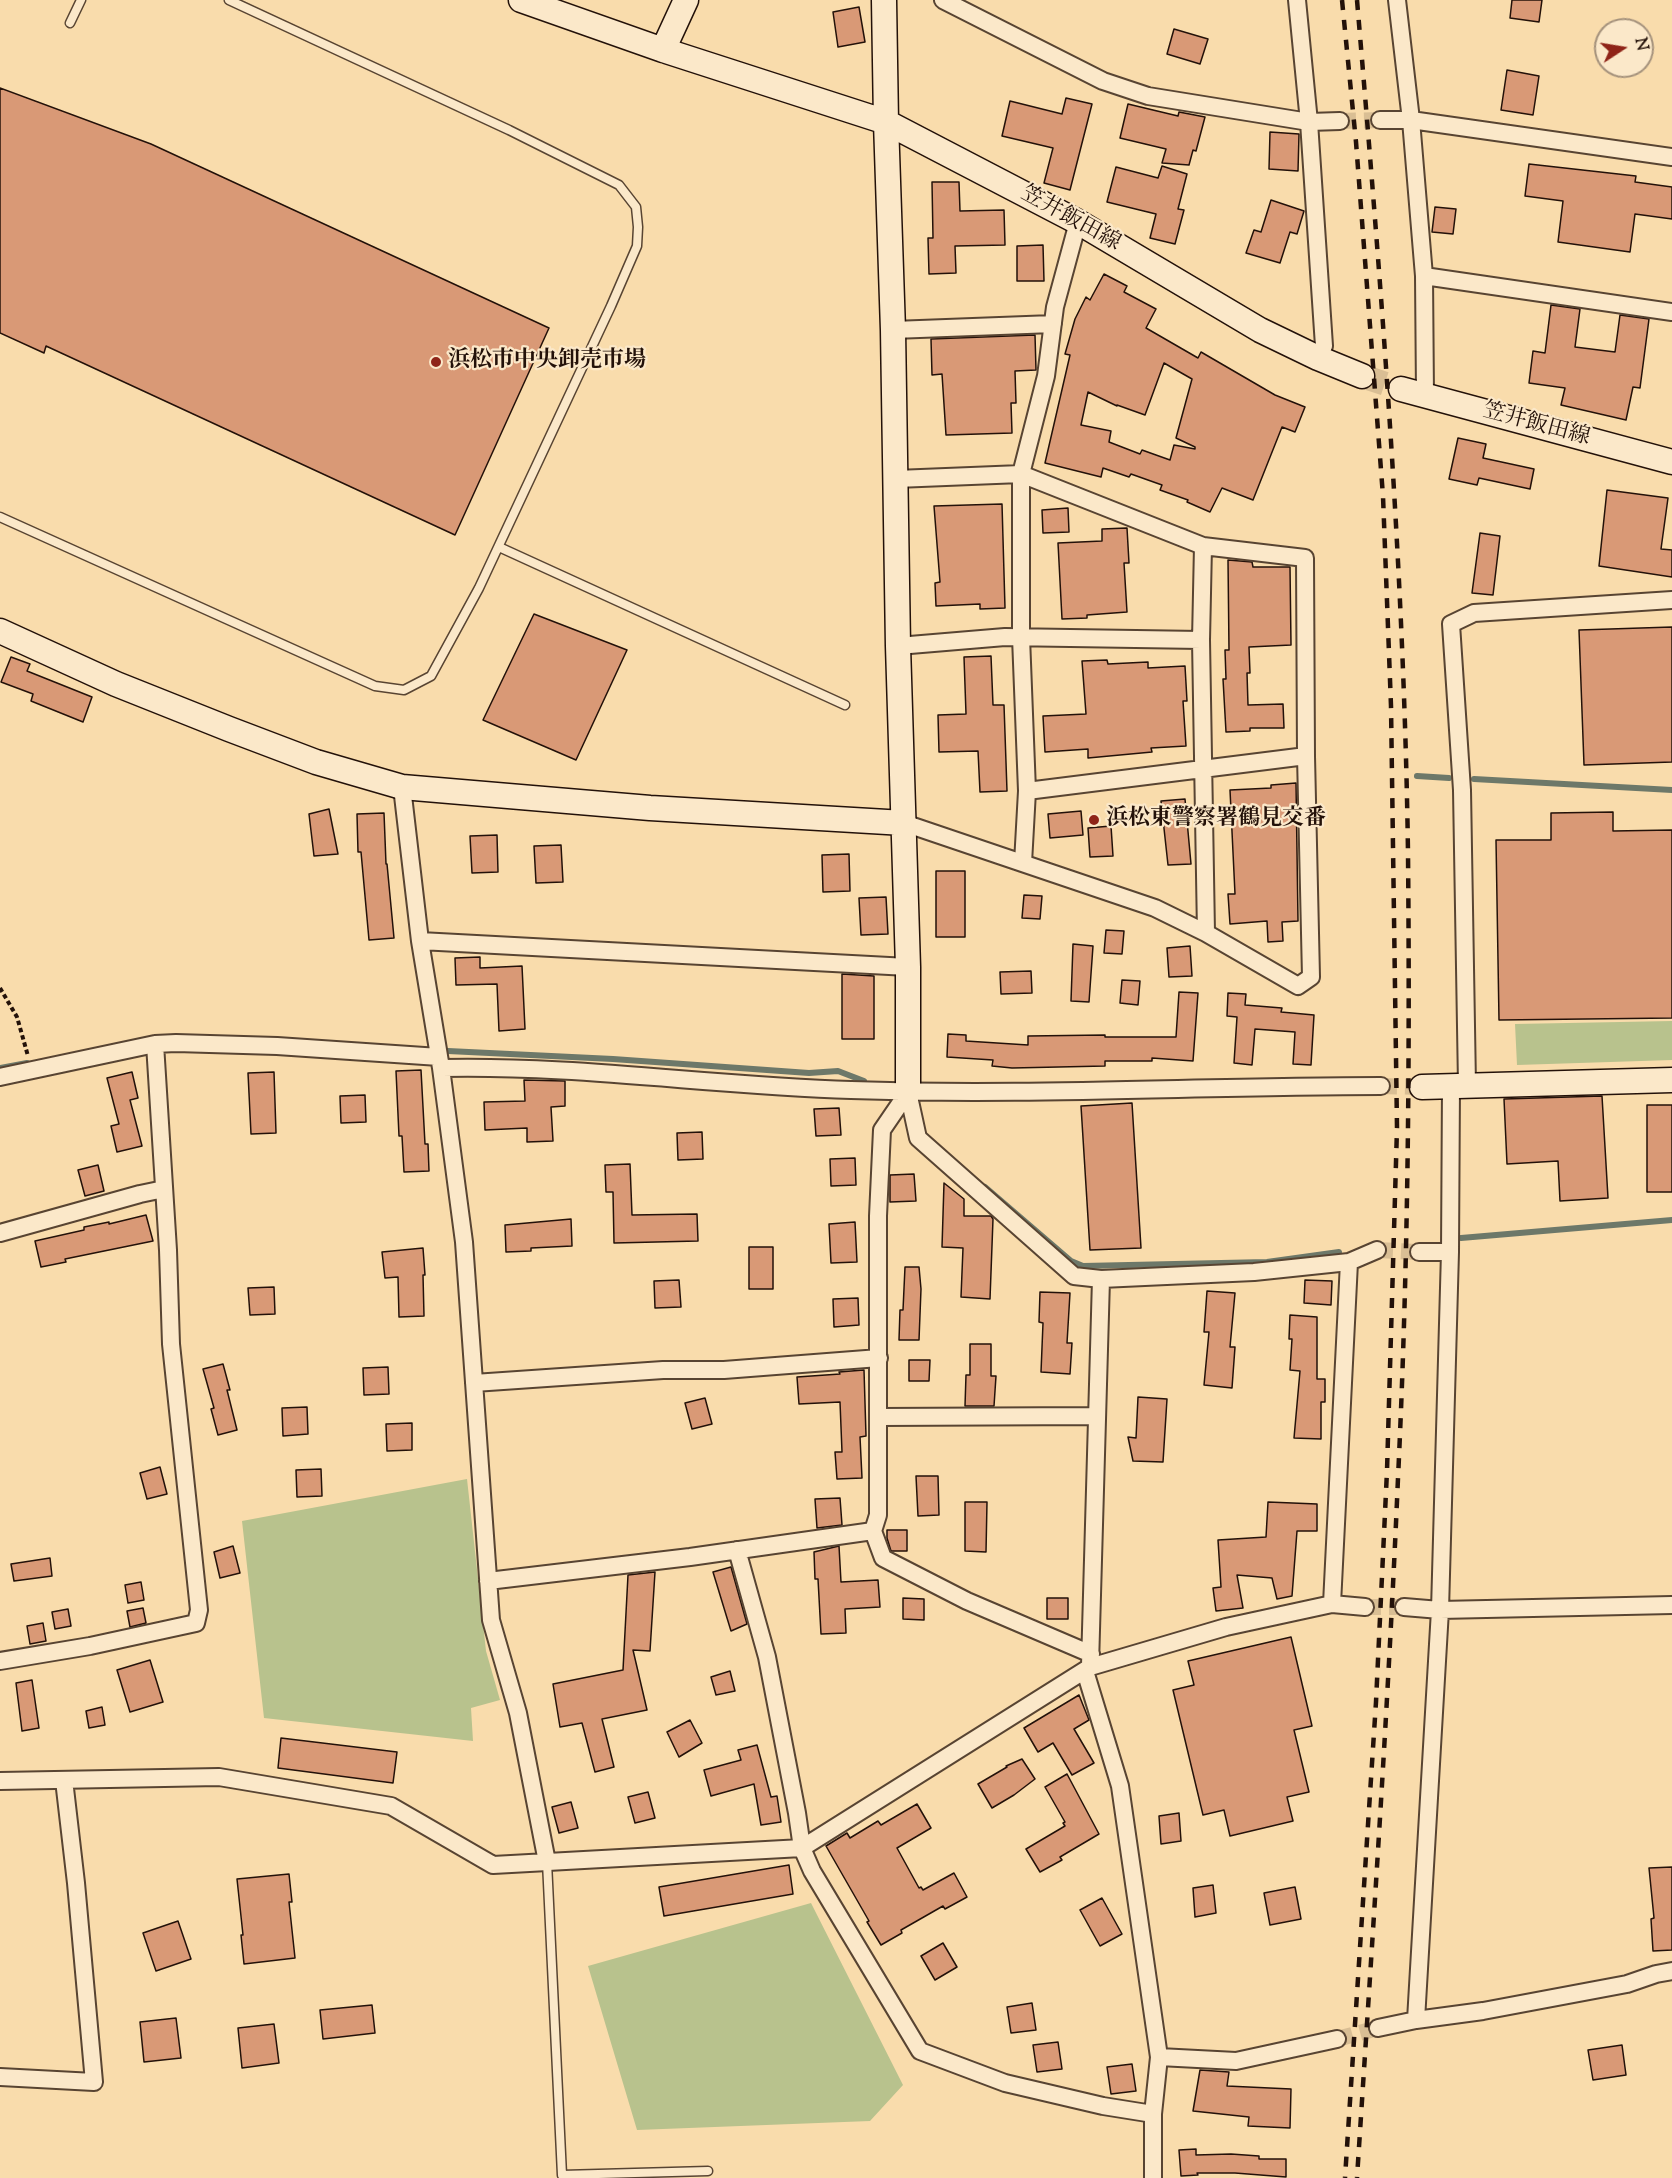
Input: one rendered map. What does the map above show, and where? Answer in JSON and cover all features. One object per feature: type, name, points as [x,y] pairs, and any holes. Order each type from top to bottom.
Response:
[{"type":"street","name":"笠井飯田線","points":[[521,0],[663,50],[886,122],[1078,222],[1260,330],[1362,376]]},
{"type":"street","points":[[663,50],[686,0]]},
{"type":"street","points":[[884,0],[893,330],[898,646],[908,967],[908,1092],[918,1138],[1074,1276],[1101,1279],[1254,1272],[1349,1262],[1377,1250]]},
{"type":"street","points":[[943,0],[1102,81],[1148,96],[1309,122],[1340,121]]},
{"type":"street","points":[[1297,0],[1309,122],[1324,346],[1318,358]]},
{"type":"street","points":[[1397,0],[1411,120],[1424,276],[1425,395]]},
{"type":"street","points":[[1380,120],[1411,120],[1672,157]]},
{"type":"street","points":[[1023,863],[1027,791],[1021,637],[1021,474],[1046,376],[1055,307],[1078,222]]},
{"type":"street","points":[[1424,276],[1672,312]]},
{"type":"street","points":[[893,330],[1053,324]]},
{"type":"street","name":"笠井飯田線","points":[[1401,389],[1672,462]]},
{"type":"street","points":[[0,631],[116,684],[229,729],[326,765],[402,787],[650,808],[903,823],[1155,908],[1206,933],[1298,986],[1311,977],[1306,756],[1305,558],[1203,546],[1021,474],[896,479]]},
{"type":"street","points":[[1203,546],[1201,640],[1206,933]]},
{"type":"street","points":[[1416,2020],[1440,1610],[1450,1252],[1459,1086],[1462,790],[1451,624],[1474,613],[1672,600]]},
{"type":"street","points":[[898,646],[1021,637],[1201,640]]},
{"type":"street","points":[[1027,791],[1306,756]]},
{"type":"street","points":[[402,787],[420,941],[440,1062],[464,1242],[491,1620],[518,1713],[547,1862]]},
{"type":"street","points":[[420,941],[908,967]]},
{"type":"street","points":[[0,1077],[155,1044],[176,1043],[277,1046],[440,1062],[635,1074],[803,1089],[908,1092],[1381,1086]]},
{"type":"street","points":[[0,1661],[90,1646],[196,1623],[199,1610],[171,1344],[155,1044]]},
{"type":"street","points":[[1422,1087],[1672,1080]]},
{"type":"street","points":[[908,1092],[882,1130],[878,1216],[878,1515],[873,1531],[883,1558],[1089,1664]]},
{"type":"street","points":[[0,1233],[164,1189]]},
{"type":"street","points":[[1419,1252],[1450,1252]]},
{"type":"street","points":[[1332,1604],[1349,1262]]},
{"type":"street","points":[[1101,1279],[1089,1664],[1120,1786],[1159,2057],[1153,2114],[1154,2178]]},
{"type":"street","points":[[474,1383],[663,1370],[724,1370],[879,1358]]},
{"type":"street","points":[[879,1417],[1097,1416]]},
{"type":"street","points":[[488,1581],[873,1531]]},
{"type":"street","points":[[737,1550],[767,1657],[802,1848],[812,1871],[920,2051],[1005,2083],[1103,2106],[1153,2114]]},
{"type":"street","points":[[0,1781],[219,1777],[368,1802],[391,1806],[493,1865],[802,1848],[1089,1664],[1226,1627],[1332,1604],[1365,1607]]},
{"type":"street","points":[[1404,1607],[1440,1610],[1672,1605]]},
{"type":"street","points":[[0,2077],[94,2082],[64,1780]]},
{"type":"street","points":[[1378,2028],[1627,1984],[1672,1971]]},
{"type":"street","points":[[1159,2057],[1236,2061],[1337,2038]]},
{"type":"lane","points":[[70,23],[81,0]]},
{"type":"lane","points":[[0,517],[375,686],[404,690],[431,676],[480,588],[611,306],[637,246],[636,207],[619,185],[509,130],[229,0]]},
{"type":"lane","points":[[499,547],[845,705]]},
{"type":"lane","points":[[547,1862],[562,2175],[708,2171]]},
{"type":"path","points":[[0,988],[18,1017],[32,1071]]},
{"type":"green space","points":[[1672,1021],[1672,1060],[1517,1065],[1515,1024]]},
{"type":"green space","points":[[467,1479],[486,1651],[500,1700],[471,1708],[473,1741],[264,1718],[242,1521]]},
{"type":"green space","points":[[811,1903],[903,2085],[870,2121],[637,2130],[588,1966]]},
{"type":"building","points":[[1512,0],[1542,0],[1539,22],[1510,18]]},
{"type":"building","points":[[859,7],[865,42],[838,47],[833,12]]},
{"type":"building","points":[[1174,29],[1208,39],[1200,64],[1167,54]]},
{"type":"building","points":[[1507,70],[1539,76],[1533,115],[1501,110]]},
{"type":"building","points":[[0,88],[151,144],[549,328],[455,535],[46,346],[44,353],[0,333]]},
{"type":"building","points":[[1066,98],[1092,104],[1070,190],[1044,183],[1053,148],[1002,136],[1010,101],[1062,114]]},
{"type":"building","points":[[1128,104],[1178,116],[1179,112],[1205,117],[1196,151],[1193,150],[1189,165],[1162,163],[1166,149],[1120,138]]},
{"type":"building","points":[[1270,132],[1299,134],[1298,171],[1269,169]]},
{"type":"building","points":[[1529,164],[1636,176],[1635,182],[1672,187],[1672,219],[1635,214],[1630,252],[1558,242],[1563,201],[1525,196]]},
{"type":"building","points":[[1162,166],[1187,174],[1178,209],[1184,210],[1175,244],[1150,238],[1156,214],[1107,202],[1116,167],[1158,178]]},
{"type":"building","points":[[932,182],[959,182],[960,211],[1004,210],[1005,245],[955,246],[956,273],[929,274],[928,238],[933,238]]},
{"type":"building","points":[[1271,200],[1304,211],[1297,234],[1290,232],[1280,263],[1246,253],[1254,230],[1261,232]]},
{"type":"building","points":[[1435,207],[1456,209],[1453,234],[1432,232]]},
{"type":"building","points":[[1043,245],[1044,281],[1017,281],[1017,246]]},
{"type":"building","points":[[1104,274],[1127,286],[1124,292],[1156,309],[1146,328],[1198,358],[1201,352],[1275,395],[1305,407],[1295,432],[1282,427],[1253,500],[1222,488],[1210,512],[1187,502],[1188,500],[1160,490],[1162,485],[1131,474],[1129,477],[1103,468],[1101,477],[1045,463],[1070,355],[1065,354],[1075,319],[1086,297],[1090,300]],"holes":[[[1164,363],[1192,379],[1176,438],[1195,449],[1174,445],[1170,460],[1142,450],[1140,454],[1109,442],[1111,431],[1081,425],[1088,392],[1117,406],[1145,415]]]},
{"type":"building","points":[[1551,305],[1580,309],[1575,347],[1615,352],[1620,315],[1649,319],[1640,388],[1633,387],[1626,420],[1561,405],[1565,388],[1529,383],[1533,351],[1545,353]]},
{"type":"building","points":[[1035,335],[1036,370],[1015,371],[1016,403],[1011,403],[1012,433],[946,435],[942,374],[932,375],[931,339]]},
{"type":"building","points":[[1458,438],[1486,444],[1483,458],[1534,469],[1530,489],[1479,478],[1477,485],[1449,479]]},
{"type":"building","points":[[1607,490],[1668,498],[1661,549],[1672,550],[1672,577],[1599,566]]},
{"type":"building","points":[[1002,504],[1005,608],[980,609],[980,604],[936,606],[935,583],[940,582],[934,506]]},
{"type":"building","points":[[1068,508],[1069,532],[1043,533],[1042,510]]},
{"type":"building","points":[[1127,528],[1129,563],[1124,563],[1127,612],[1062,619],[1058,543],[1102,541],[1102,529]]},
{"type":"building","points":[[1480,533],[1500,536],[1493,595],[1472,593]]},
{"type":"building","points":[[1228,560],[1252,562],[1253,567],[1290,567],[1291,645],[1249,647],[1250,673],[1247,673],[1248,705],[1283,704],[1284,728],[1250,728],[1250,731],[1226,732],[1223,679],[1226,679],[1225,650],[1229,650]]},
{"type":"building","points":[[534,614],[627,650],[576,760],[483,720]]},
{"type":"building","points":[[1672,627],[1672,762],[1584,765],[1579,630]]},
{"type":"building","points":[[991,656],[993,705],[1004,705],[1007,791],[980,792],[978,751],[939,752],[938,715],[966,714],[964,657]]},
{"type":"building","points":[[11,657],[30,664],[27,671],[92,697],[83,722],[31,701],[33,694],[1,682]]},
{"type":"building","points":[[1107,660],[1108,664],[1148,662],[1148,668],[1185,666],[1187,701],[1183,701],[1186,746],[1151,748],[1152,752],[1088,758],[1088,749],[1045,752],[1043,716],[1086,714],[1082,661]]},
{"type":"building","points":[[1296,783],[1298,921],[1282,922],[1283,941],[1268,942],[1267,921],[1230,924],[1228,894],[1235,894],[1230,790],[1271,788],[1271,785]]},
{"type":"building","points":[[1185,799],[1191,864],[1168,865],[1161,801]]},
{"type":"building","points":[[329,809],[338,854],[314,856],[309,814]]},
{"type":"building","points":[[1081,811],[1083,835],[1050,838],[1048,814]]},
{"type":"building","points":[[1613,812],[1613,831],[1672,830],[1672,1018],[1499,1020],[1496,840],[1551,840],[1551,813]]},
{"type":"building","points":[[384,813],[386,864],[394,938],[369,940],[361,852],[358,852],[357,814]]},
{"type":"building","points":[[1111,826],[1113,856],[1090,857],[1088,828]]},
{"type":"building","points":[[497,835],[498,872],[472,873],[470,836]]},
{"type":"building","points":[[561,845],[563,882],[536,883],[534,846]]},
{"type":"building","points":[[849,854],[850,891],[823,892],[822,855]]},
{"type":"building","points":[[936,871],[965,871],[965,937],[936,937]]},
{"type":"building","points":[[1024,895],[1042,896],[1040,919],[1022,918]]},
{"type":"building","points":[[886,897],[888,934],[861,935],[859,898]]},
{"type":"building","points":[[1106,930],[1124,931],[1122,954],[1104,953]]},
{"type":"building","points":[[1073,944],[1093,946],[1089,1002],[1071,1001]]},
{"type":"building","points":[[1190,946],[1192,976],[1169,977],[1167,948]]},
{"type":"building","points":[[480,957],[480,968],[522,966],[525,1029],[499,1031],[497,984],[456,985],[455,958]]},
{"type":"building","points":[[1031,971],[1032,993],[1001,994],[1000,972]]},
{"type":"building","points":[[842,974],[874,976],[874,1039],[842,1039]]},
{"type":"building","points":[[1122,980],[1140,981],[1138,1005],[1120,1003]]},
{"type":"building","points":[[1179,992],[1198,993],[1193,1061],[1152,1058],[1152,1061],[1105,1061],[1105,1066],[1012,1068],[992,1066],[993,1060],[947,1057],[948,1034],[966,1035],[966,1041],[1028,1045],[1028,1036],[1176,1037]]},
{"type":"building","points":[[1228,993],[1246,994],[1245,1005],[1282,1008],[1281,1012],[1314,1015],[1311,1065],[1293,1064],[1295,1032],[1255,1029],[1252,1065],[1234,1063],[1237,1017],[1227,1016]]},
{"type":"building","points":[[421,1070],[425,1144],[428,1144],[429,1171],[404,1172],[402,1136],[399,1136],[396,1071]]},
{"type":"building","points":[[132,1072],[138,1098],[130,1100],[142,1146],[117,1152],[111,1126],[119,1124],[107,1078]]},
{"type":"building","points":[[274,1072],[276,1133],[251,1134],[248,1073]]},
{"type":"building","points":[[524,1080],[565,1081],[565,1106],[551,1107],[553,1141],[527,1142],[527,1128],[485,1130],[484,1102],[525,1101]]},
{"type":"building","points":[[365,1095],[366,1122],[341,1123],[340,1096]]},
{"type":"building","points":[[1602,1096],[1608,1198],[1560,1201],[1558,1161],[1507,1164],[1504,1099]]},
{"type":"building","points":[[1132,1103],[1141,1248],[1090,1250],[1081,1106]]},
{"type":"building","points":[[1647,1105],[1672,1105],[1672,1192],[1647,1192]]},
{"type":"building","points":[[839,1108],[841,1135],[816,1136],[814,1109]]},
{"type":"building","points":[[702,1132],[703,1159],[678,1160],[677,1133]]},
{"type":"building","points":[[855,1158],[856,1185],[831,1186],[830,1159]]},
{"type":"building","points":[[630,1164],[632,1215],[697,1214],[698,1241],[614,1243],[613,1192],[606,1192],[605,1165]]},
{"type":"building","points":[[98,1165],[104,1191],[85,1196],[78,1170]]},
{"type":"building","points":[[914,1174],[916,1201],[890,1202],[890,1175]]},
{"type":"building","points":[[944,1183],[964,1199],[964,1216],[991,1216],[993,1219],[990,1299],[961,1297],[963,1248],[942,1247]]},
{"type":"building","points":[[146,1215],[153,1241],[65,1259],[66,1262],[41,1267],[35,1241],[84,1230],[84,1227],[109,1222],[109,1224]]},
{"type":"building","points":[[571,1219],[572,1246],[506,1252],[505,1225]]},
{"type":"building","points":[[855,1222],[857,1262],[831,1263],[829,1224]]},
{"type":"building","points":[[749,1247],[773,1247],[773,1289],[749,1289]]},
{"type":"building","points":[[423,1248],[424,1316],[399,1317],[398,1277],[385,1278],[382,1252]]},
{"type":"building","points":[[905,1267],[919,1267],[921,1289],[919,1340],[899,1340]]},
{"type":"building","points":[[679,1280],[681,1307],[655,1308],[654,1281]]},
{"type":"building","points":[[1305,1280],[1332,1281],[1331,1305],[1304,1303]]},
{"type":"building","points":[[274,1287],[275,1314],[250,1315],[248,1288]]},
{"type":"building","points":[[1207,1291],[1235,1293],[1230,1347],[1235,1347],[1232,1388],[1204,1385],[1209,1332],[1204,1332]]},
{"type":"building","points":[[1040,1292],[1070,1293],[1067,1343],[1072,1343],[1070,1374],[1041,1372],[1043,1323],[1039,1322]]},
{"type":"building","points":[[858,1298],[859,1325],[834,1327],[833,1299]]},
{"type":"building","points":[[1290,1315],[1317,1317],[1317,1379],[1325,1379],[1325,1402],[1321,1402],[1321,1439],[1294,1438],[1300,1371],[1290,1370],[1292,1339],[1289,1339]]},
{"type":"building","points":[[970,1344],[991,1344],[991,1376],[996,1376],[994,1406],[965,1406],[966,1375],[970,1375]]},
{"type":"building","points":[[909,1360],[930,1360],[929,1381],[909,1381]]},
{"type":"building","points":[[223,1364],[237,1430],[218,1435],[211,1409],[214,1408],[203,1369]]},
{"type":"building","points":[[388,1367],[389,1394],[364,1395],[363,1368]]},
{"type":"building","points":[[864,1370],[866,1436],[860,1437],[862,1478],[837,1479],[835,1452],[842,1452],[840,1402],[799,1404],[797,1377]]},
{"type":"building","points":[[1138,1397],[1167,1399],[1163,1462],[1133,1461],[1128,1437],[1136,1438]]},
{"type":"building","points":[[705,1398],[712,1424],[692,1429],[685,1403]]},
{"type":"building","points":[[307,1407],[308,1434],[283,1436],[282,1408]]},
{"type":"building","points":[[412,1423],[412,1450],[387,1451],[386,1424]]},
{"type":"building","points":[[160,1467],[167,1494],[147,1499],[140,1473]]},
{"type":"building","points":[[321,1469],[322,1496],[297,1497],[296,1470]]},
{"type":"building","points":[[916,1476],[938,1476],[939,1515],[918,1516]]},
{"type":"building","points":[[840,1498],[842,1525],[817,1528],[815,1499]]},
{"type":"building","points":[[965,1502],[987,1502],[986,1552],[965,1551]]},
{"type":"building","points":[[1268,1502],[1317,1504],[1317,1531],[1297,1531],[1292,1596],[1277,1599],[1272,1578],[1237,1575],[1243,1608],[1216,1611],[1213,1588],[1221,1587],[1218,1540],[1266,1537]]},
{"type":"building","points":[[887,1530],[907,1530],[907,1551],[891,1551]]},
{"type":"building","points":[[233,1546],[240,1573],[220,1578],[214,1552]]},
{"type":"building","points":[[839,1546],[841,1582],[878,1580],[880,1607],[845,1609],[846,1633],[821,1634],[814,1552]]},
{"type":"building","points":[[50,1558],[52,1576],[14,1581],[11,1564]]},
{"type":"building","points":[[731,1567],[747,1624],[731,1631],[713,1572]]},
{"type":"building","points":[[655,1572],[650,1651],[633,1650],[647,1710],[602,1719],[614,1767],[595,1772],[582,1723],[560,1727],[553,1684],[623,1670],[628,1575]]},
{"type":"building","points":[[141,1582],[144,1600],[128,1603],[125,1585]]},
{"type":"building","points":[[903,1598],[924,1599],[924,1620],[903,1619]]},
{"type":"building","points":[[1047,1598],[1068,1598],[1068,1619],[1047,1619]]},
{"type":"building","points":[[143,1608],[146,1623],[130,1627],[127,1611]]},
{"type":"building","points":[[68,1609],[71,1626],[55,1629],[52,1612]]},
{"type":"building","points":[[43,1623],[46,1641],[30,1644],[27,1626]]},
{"type":"building","points":[[1291,1637],[1312,1726],[1294,1730],[1309,1792],[1287,1797],[1293,1821],[1230,1836],[1224,1810],[1203,1815],[1173,1690],[1194,1685],[1188,1661]]},
{"type":"building","points":[[150,1660],[163,1702],[130,1712],[117,1670]]},
{"type":"building","points":[[730,1671],[735,1691],[716,1695],[711,1677]]},
{"type":"building","points":[[32,1680],[39,1728],[22,1731],[16,1683]]},
{"type":"building","points":[[1079,1695],[1089,1720],[1074,1729],[1094,1763],[1072,1775],[1053,1743],[1038,1752],[1024,1728]]},
{"type":"building","points":[[102,1707],[105,1725],[89,1728],[86,1711]]},
{"type":"building","points":[[690,1720],[702,1743],[679,1757],[667,1732]]},
{"type":"building","points":[[281,1738],[397,1752],[393,1783],[278,1768]]},
{"type":"building","points":[[757,1745],[771,1797],[777,1796],[781,1822],[761,1825],[754,1784],[711,1796],[704,1770],[741,1760],[738,1750]]},
{"type":"building","points":[[1022,1759],[1035,1779],[992,1808],[978,1784],[1006,1766]]},
{"type":"building","points":[[1067,1774],[1099,1834],[1060,1857],[1062,1860],[1040,1872],[1026,1849],[1065,1826],[1063,1823],[1065,1822],[1045,1787]]},
{"type":"building","points":[[648,1792],[655,1818],[635,1823],[628,1797]]},
{"type":"building","points":[[571,1802],[578,1828],[559,1833],[552,1807]]},
{"type":"building","points":[[917,1804],[931,1828],[897,1848],[919,1888],[923,1890],[954,1873],[967,1897],[945,1909],[943,1906],[901,1930],[902,1933],[881,1945],[826,1846],[847,1833],[850,1838],[878,1821],[881,1825]]},
{"type":"building","points":[[1179,1813],[1181,1841],[1161,1844],[1159,1816]]},
{"type":"building","points":[[789,1865],[793,1894],[664,1916],[659,1887]]},
{"type":"building","points":[[1672,1867],[1672,1950],[1653,1951],[1651,1919],[1654,1918],[1649,1868]]},
{"type":"building","points":[[289,1874],[292,1902],[289,1902],[295,1958],[244,1964],[237,1879]]},
{"type":"building","points":[[1213,1885],[1216,1913],[1195,1917],[1193,1888]]},
{"type":"building","points":[[1295,1887],[1301,1919],[1270,1925],[1264,1893]]},
{"type":"building","points":[[1102,1898],[1122,1934],[1100,1946],[1080,1910]]},
{"type":"building","points":[[178,1921],[191,1959],[156,1971],[143,1933]]},
{"type":"building","points":[[943,1943],[957,1967],[935,1980],[921,1956]]},
{"type":"building","points":[[1032,2003],[1036,2030],[1011,2033],[1007,2007]]},
{"type":"building","points":[[372,2005],[375,2033],[323,2039],[320,2010]]},
{"type":"building","points":[[176,2018],[181,2058],[144,2062],[140,2022]]},
{"type":"building","points":[[274,2024],[279,2063],[242,2068],[238,2028]]},
{"type":"building","points":[[1058,2042],[1062,2069],[1037,2072],[1033,2045]]},
{"type":"building","points":[[1622,2045],[1626,2075],[1593,2080],[1588,2050]]},
{"type":"building","points":[[1132,2064],[1136,2091],[1111,2094],[1107,2067]]},
{"type":"building","points":[[1200,2070],[1229,2072],[1227,2086],[1291,2089],[1290,2128],[1248,2126],[1249,2117],[1193,2111]]},
{"type":"building","points":[[1196,2149],[1196,2155],[1231,2154],[1259,2156],[1259,2159],[1286,2159],[1286,2177],[1235,2173],[1197,2173],[1198,2175],[1181,2176],[1179,2150]]},
{"type":"waterway","points":[[1417,776],[1449,778]]},
{"type":"waterway","points":[[1474,779],[1672,790]]},
{"type":"waterway","points":[[448,1051],[613,1059],[809,1073],[838,1071],[864,1081]]},
{"type":"waterway","points":[[0,1068],[27,1063]]},
{"type":"waterway","points":[[985,1187],[1071,1261],[1083,1266],[1267,1262],[1339,1252]]},
{"type":"waterway","points":[[1461,1238],[1672,1220]]},
{"type":"tunnel","points":[[1340,121],[1380,120]]},
{"type":"tunnel","points":[[1362,376],[1401,389]]},
{"type":"tunnel","points":[[1381,1086],[1422,1087]]},
{"type":"tunnel","points":[[1377,1250],[1419,1252]]},
{"type":"tunnel","points":[[1365,1607],[1404,1607]]},
{"type":"tunnel","points":[[1337,2039],[1378,2028]]},
{"type":"railway","points":[[1342,0],[1356,142],[1383,496],[1391,706],[1397,1128],[1387,1471],[1376,1702],[1345,2178]]},
{"type":"railway","points":[[1357,0],[1383,320],[1402,639],[1406,746],[1409,1009],[1408,1165],[1398,1478],[1385,1740],[1357,2178]]},
{"type":"place","name":"浜松市中央卸売市場","points":[[436,362]]},
{"type":"place","name":"浜松東警察署鶴見交番","points":[[1094,820]]}]
